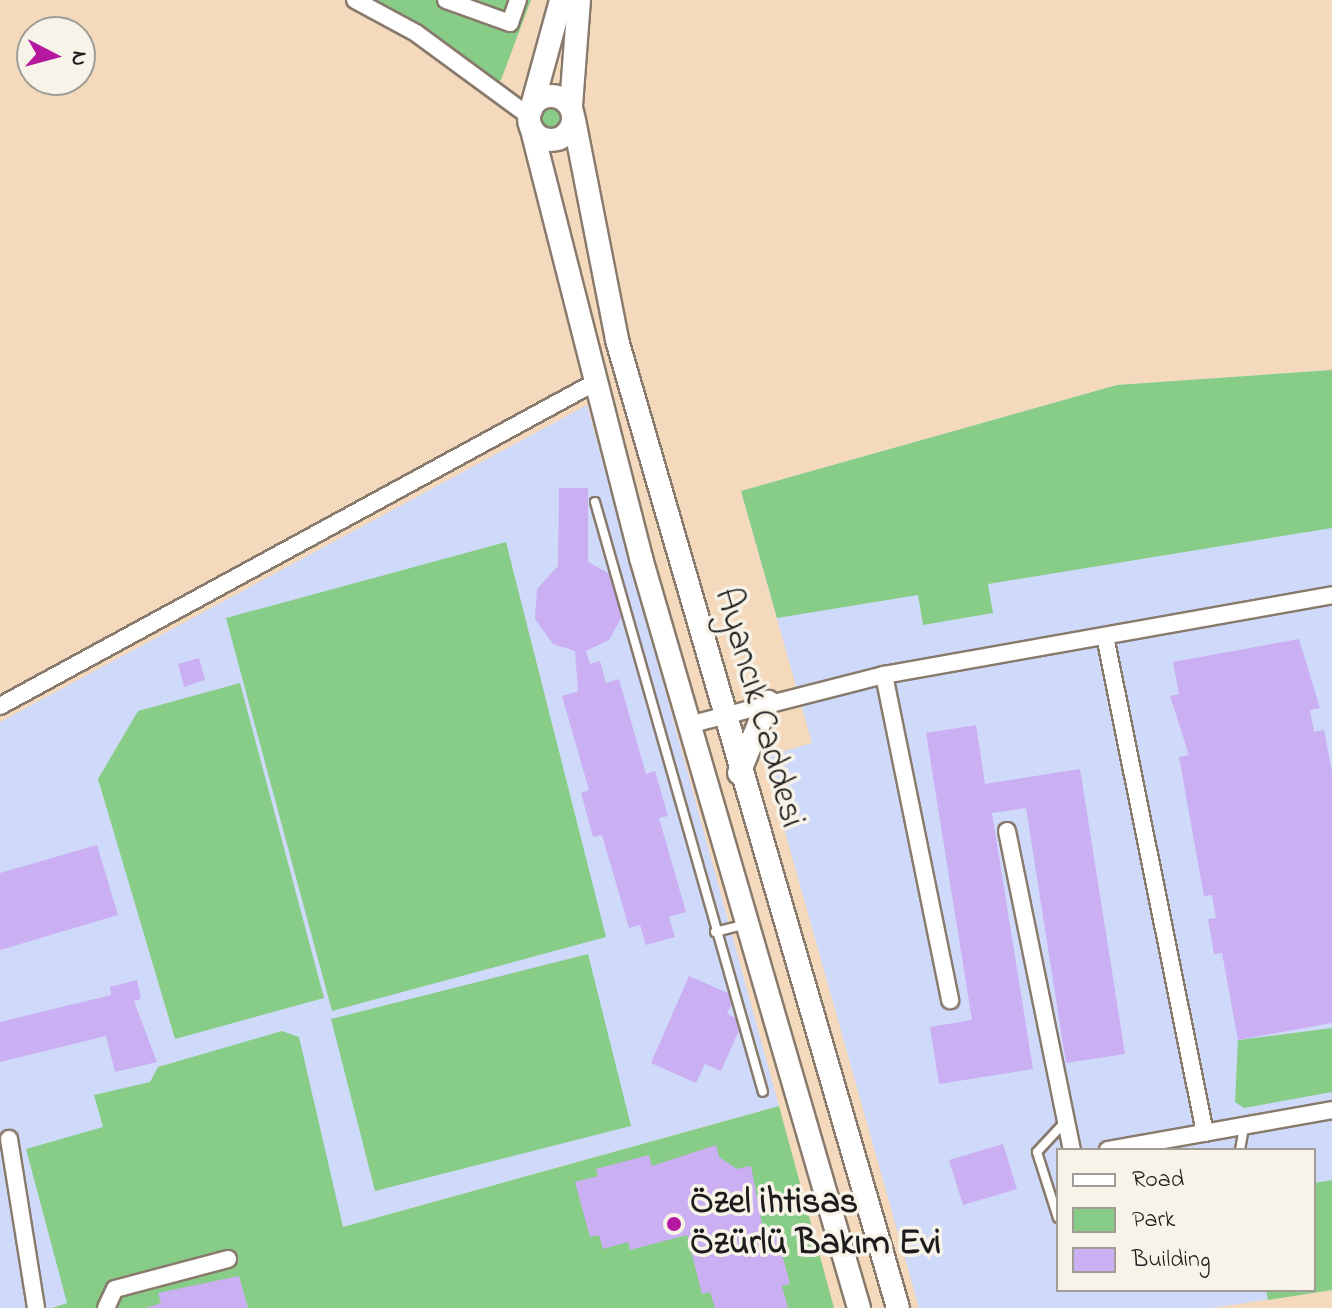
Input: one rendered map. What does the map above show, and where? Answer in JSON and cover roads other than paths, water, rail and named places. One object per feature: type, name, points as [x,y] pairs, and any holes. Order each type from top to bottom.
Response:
[{"type":"street","points":[[355,0],[416,33],[557,140],[572,113],[553,96],[531,119]]},
{"type":"street","points":[[446,0],[472,5],[510,23],[518,0]]},
{"type":"street","name":"Ayancık Caddesi","points":[[561,0],[531,119],[594,383],[859,1308]]},
{"type":"street","name":"Ayancık Caddesi","points":[[579,0],[572,113],[617,340],[738,774],[898,1308]]},
{"type":"street","points":[[0,706],[594,383]]},
{"type":"street","points":[[692,724],[722,712],[884,675],[1332,595]]},
{"type":"street","points":[[1105,636],[1205,1133]]},
{"type":"street","points":[[884,675],[950,1000]]},
{"type":"street","points":[[738,774],[768,702]]},
{"type":"street","points":[[1007,831],[1072,1148]]},
{"type":"street","points":[[1119,1148],[1332,1110]]},
{"type":"street","points":[[9,1139],[36,1308]]},
{"type":"street","points":[[106,1308],[115,1289],[228,1259]]},
{"type":"lane","points":[[595,502],[624,585],[715,932],[763,1092]]},
{"type":"lane","points":[[715,932],[749,923]]},
{"type":"lane","points":[[1056,1212],[1037,1152],[1066,1121]]},
{"type":"lane","points":[[1240,1148],[1244,1126]]},
{"type":"place","name":"Özel ihtisas Özürlü Bakım Evi","points":[[674,1224]]}]
